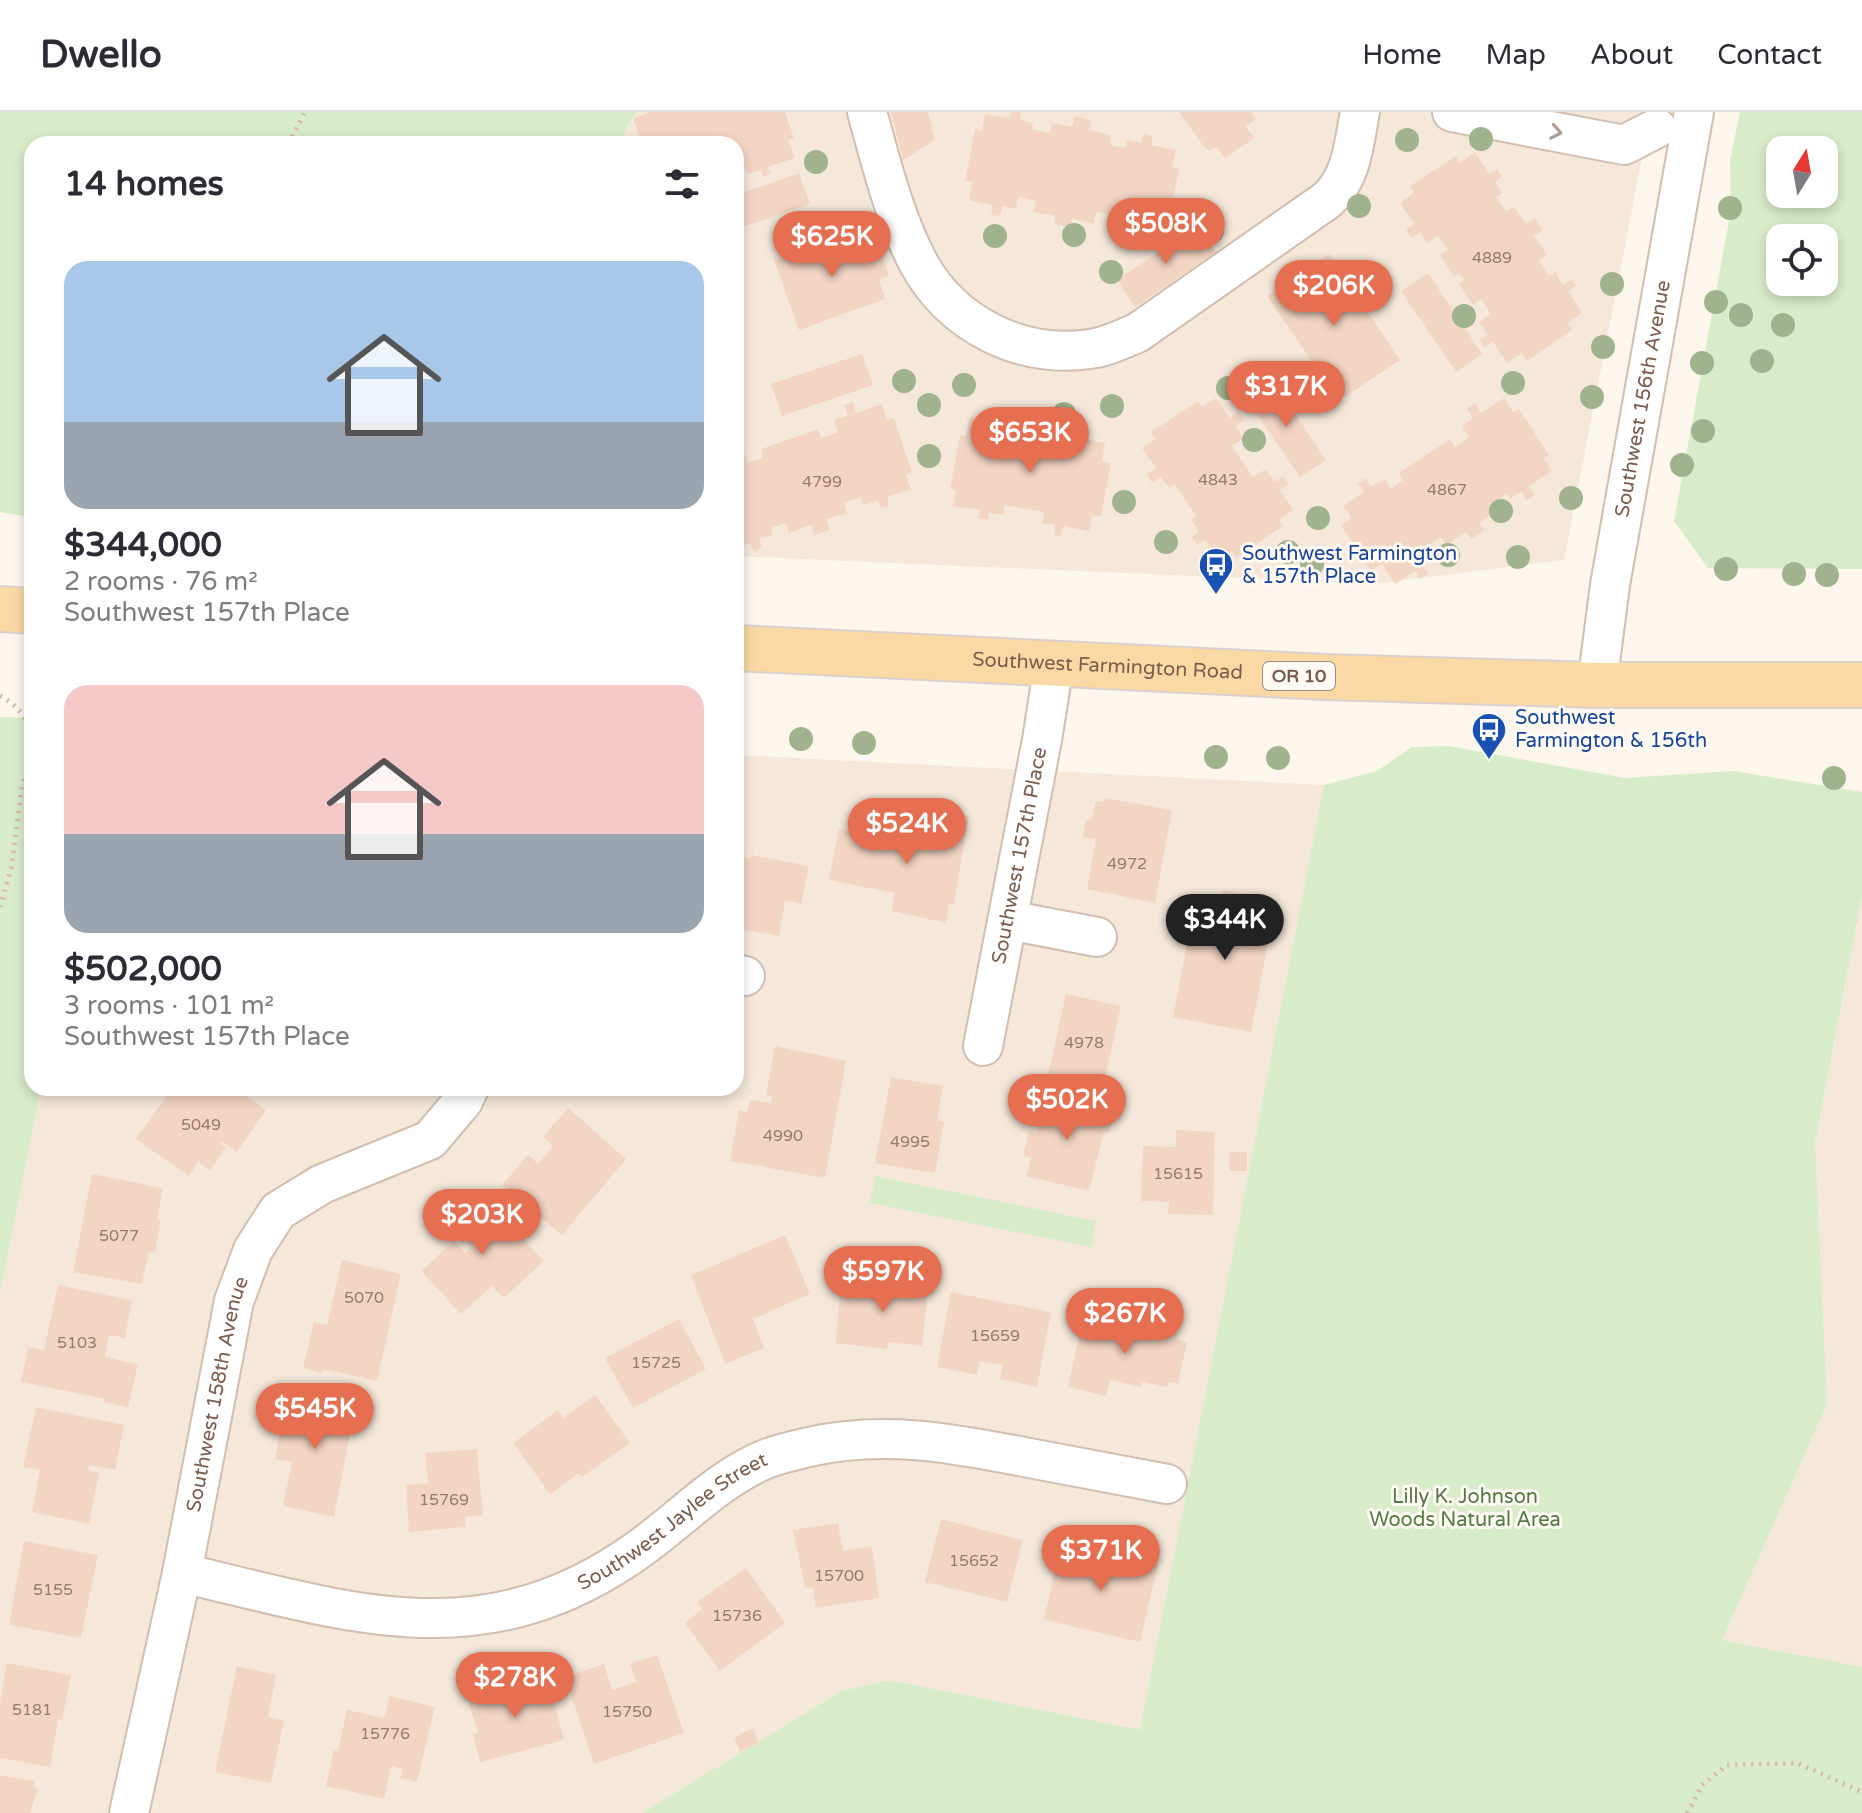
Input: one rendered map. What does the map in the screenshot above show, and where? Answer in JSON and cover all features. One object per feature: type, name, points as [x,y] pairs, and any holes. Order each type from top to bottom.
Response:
[{"type":"main road","points":[[0,609],[24,610]]},
{"type":"main road","name":"Southwest Farmington Road","points":[[744,648],[1327,677],[1597,685],[1862,685]]},
{"type":"street","points":[[867,112],[892,197],[919,263],[938,291],[974,324],[992,335],[1017,345],[1070,351],[1110,344],[1137,333],[1229,271],[1335,192],[1350,163],[1360,112]]},
{"type":"street","points":[[1452,112],[1624,145],[1670,121]]},
{"type":"street","name":"Southwest 156th Avenue","points":[[1597,685],[1670,121]]},
{"type":"street","name":"Southwest 157th Place","points":[[983,1046],[1054,664]]},
{"type":"street","points":[[1008,920],[1097,937]]},
{"type":"street","name":"Southwest 158th Avenue","points":[[129,1813],[182,1573],[234,1301],[253,1250],[278,1211],[322,1184],[430,1140],[465,1096]]},
{"type":"street","name":"Southwest Jaylee Street","points":[[182,1573],[352,1613],[422,1619],[478,1617],[522,1608],[586,1583],[635,1552],[720,1486],[758,1462],[854,1438],[904,1438],[965,1446],[1167,1484]]},
{"type":"path","points":[[293,136],[305,112]]},
{"type":"path","points":[[0,696],[15,704],[24,716]]},
{"type":"path","points":[[0,907],[11,869],[24,781]]},
{"type":"path","points":[[1687,1813],[1702,1785],[1727,1765],[1797,1763],[1862,1792]]},
{"type":"shaded area","points":[[636,112],[1651,112],[1564,560],[1373,584],[744,556],[744,136],[622,136]]},
{"type":"shaded area","points":[[744,755],[1324,785],[1140,1731],[889,1680],[841,1691],[642,1813],[0,1813],[0,1294],[39,1096],[744,1096]]},
{"type":"shaded area","points":[[1862,896],[1862,1667],[1722,1640]]},
{"type":"green space","points":[[0,112],[636,112],[622,136],[24,136],[24,516],[0,512]]},
{"type":"green space","points":[[1740,112],[1862,112],[1862,569],[1708,568],[1674,521],[1731,210],[1730,160]]},
{"type":"green space","points":[[0,717],[24,718],[24,1096],[39,1096],[0,1294]]},
{"type":"green space","name":"Lilly K. Johnson Woods Natural Area","points":[[1448,746],[1625,778],[1733,771],[1862,792],[1862,896],[1815,1144],[1827,1404],[1722,1640],[1862,1667],[1862,1813],[642,1813],[841,1691],[889,1680],[1140,1730],[1324,785],[1377,771],[1412,747]]},
{"type":"green space","points":[[875,1176],[1096,1221],[1091,1247],[870,1203]]},
{"type":"building","points":[[650,112],[785,112],[794,138],[788,140],[795,158],[768,167],[771,174],[763,177],[761,170],[747,174],[744,166],[744,136],[639,136],[633,118]]},
{"type":"building","points":[[891,112],[928,112],[935,140],[903,160]]},
{"type":"building","points":[[1011,112],[1021,112],[1020,120],[1033,123],[1032,129],[1050,133],[1052,123],[1072,127],[1075,116],[1091,120],[1089,130],[1111,135],[1110,145],[1125,148],[1127,140],[1141,143],[1143,134],[1153,136],[1151,145],[1176,150],[1172,168],[1179,169],[1169,221],[1162,220],[1158,238],[1134,233],[1132,242],[1122,240],[1124,231],[1110,228],[1112,215],[1096,212],[1094,224],[1072,219],[1071,227],[1054,224],[1055,216],[1034,212],[1036,201],[1018,197],[1016,209],[1003,206],[1000,216],[991,215],[993,205],[969,200],[972,182],[965,181],[975,129],[982,131],[985,114],[1010,118]]},
{"type":"building","points":[[1179,112],[1251,112],[1256,119],[1246,126],[1254,138],[1225,158],[1216,147],[1210,151],[1205,148]]},
{"type":"building","points":[[1475,152],[1489,174],[1497,169],[1502,177],[1495,182],[1502,193],[1496,197],[1506,211],[1514,207],[1526,224],[1535,218],[1543,230],[1534,236],[1547,255],[1539,261],[1549,276],[1555,272],[1563,285],[1572,279],[1576,286],[1568,291],[1582,313],[1568,323],[1572,330],[1527,361],[1522,353],[1507,363],[1493,342],[1484,347],[1480,340],[1488,335],[1479,322],[1491,314],[1481,299],[1473,305],[1459,284],[1464,280],[1459,273],[1454,277],[1440,255],[1448,250],[1438,236],[1427,243],[1420,232],[1412,238],[1406,229],[1414,224],[1400,203],[1414,193],[1410,186],[1456,156],[1460,163]]},
{"type":"building","points":[[799,173],[810,204],[744,226],[744,192]]},
{"type":"building","points":[[1198,226],[1216,252],[1135,307],[1117,280]]},
{"type":"building","points":[[860,230],[868,252],[879,248],[889,276],[879,280],[885,299],[799,330],[774,260]]},
{"type":"building","points":[[1329,254],[1400,360],[1339,401],[1267,296]]},
{"type":"building","points":[[1428,273],[1482,354],[1456,372],[1401,291]]},
{"type":"building","points":[[862,354],[873,385],[782,416],[771,384]]},
{"type":"building","points":[[1272,380],[1326,460],[1300,477],[1246,398]]},
{"type":"building","points":[[1216,398],[1230,418],[1239,412],[1245,420],[1236,426],[1243,438],[1232,446],[1253,477],[1266,469],[1274,482],[1283,476],[1288,484],[1280,490],[1293,510],[1279,520],[1283,526],[1236,558],[1232,551],[1219,560],[1205,540],[1197,545],[1192,537],[1199,532],[1191,519],[1196,516],[1175,484],[1169,488],[1161,477],[1152,483],[1147,474],[1156,468],[1142,448],[1156,439],[1151,432],[1198,401],[1202,407]]},
{"type":"building","points":[[1504,398],[1513,412],[1519,409],[1549,455],[1544,458],[1552,471],[1529,486],[1535,495],[1527,500],[1521,492],[1510,499],[1507,493],[1492,504],[1497,512],[1479,523],[1484,531],[1471,539],[1466,532],[1446,545],[1441,537],[1428,546],[1436,558],[1423,566],[1428,574],[1420,579],[1415,571],[1395,584],[1382,564],[1371,571],[1341,525],[1352,518],[1343,506],[1364,492],[1358,484],[1366,478],[1371,487],[1385,479],[1391,489],[1403,480],[1399,473],[1450,439],[1455,447],[1469,437],[1462,426],[1473,418],[1467,408],[1475,403],[1481,413]]},
{"type":"building","points":[[853,402],[856,413],[882,404],[887,420],[894,418],[912,473],[906,475],[911,489],[887,497],[889,506],[881,508],[878,501],[863,505],[861,497],[844,503],[847,513],[826,519],[830,530],[815,535],[811,525],[789,533],[786,523],[771,528],[773,535],[759,539],[762,548],[754,552],[750,543],[744,545],[744,453],[748,463],[763,458],[761,449],[818,429],[821,438],[838,432],[834,420],[848,415],[844,405]]},
{"type":"building","points":[[998,413],[1007,414],[1006,424],[1020,427],[1017,441],[1055,448],[1058,434],[1072,436],[1073,428],[1080,428],[1078,438],[1105,443],[1102,461],[1111,463],[1101,516],[1092,515],[1089,531],[1063,526],[1061,536],[1054,535],[1055,525],[1042,523],[1044,512],[1005,505],[1003,515],[989,513],[988,520],[978,518],[980,510],[953,506],[956,490],[950,489],[960,435],[966,436],[970,417],[996,422]]},
{"type":"building","points":[[1104,798],[1172,810],[1155,903],[1087,889],[1096,839],[1083,837],[1086,819],[1092,820],[1096,801],[1103,802]]},
{"type":"building","points":[[931,809],[969,816],[954,905],[949,904],[946,923],[892,911],[894,893],[829,880],[839,829],[923,846]]},
{"type":"building","points":[[751,855],[809,866],[801,904],[785,901],[779,936],[744,929],[744,857],[750,858]]},
{"type":"building","points":[[1223,890],[1276,901],[1251,1032],[1173,1017],[1195,904],[1220,908]]},
{"type":"building","points":[[1066,994],[1121,1006],[1102,1092],[1047,1080]]},
{"type":"building","points":[[775,1046],[846,1061],[825,1178],[730,1161],[739,1110],[747,1112],[750,1100],[771,1103],[772,1096],[766,1095]]},
{"type":"building","points":[[891,1077],[943,1086],[937,1120],[944,1122],[935,1173],[875,1163]]},
{"type":"building","points":[[1044,1093],[1115,1112],[1109,1133],[1104,1132],[1089,1191],[1026,1176],[1031,1158],[1023,1155],[1029,1131],[1037,1133]]},
{"type":"building","points":[[166,1096],[246,1096],[266,1110],[237,1152],[222,1141],[220,1144],[226,1147],[210,1171],[198,1162],[189,1176],[136,1139]]},
{"type":"building","points":[[568,1108],[626,1159],[562,1235],[502,1185],[528,1155],[538,1164],[553,1146],[543,1137]]},
{"type":"building","points":[[1176,1130],[1215,1132],[1213,1215],[1168,1214],[1169,1202],[1141,1201],[1143,1146],[1176,1147]]},
{"type":"building","points":[[1230,1152],[1247,1152],[1247,1171],[1229,1171]]},
{"type":"building","points":[[92,1174],[163,1188],[155,1253],[149,1252],[142,1284],[73,1272]]},
{"type":"building","points":[[484,1192],[509,1218],[505,1220],[544,1261],[504,1298],[492,1286],[461,1314],[421,1271],[454,1241],[465,1253],[471,1247],[449,1224]]},
{"type":"building","points":[[785,1235],[810,1294],[753,1319],[764,1348],[725,1364],[691,1275]]},
{"type":"building","points":[[342,1260],[401,1274],[377,1381],[323,1369],[322,1373],[303,1368],[314,1322],[327,1325]]},
{"type":"building","points":[[886,1277],[929,1282],[922,1346],[888,1342],[887,1349],[836,1343],[841,1284],[885,1289]]},
{"type":"building","points":[[58,1285],[132,1300],[125,1338],[109,1335],[105,1357],[138,1364],[128,1408],[104,1402],[105,1399],[21,1382],[28,1347],[44,1350]]},
{"type":"building","points":[[951,1292],[1051,1312],[1037,1387],[1000,1379],[1003,1365],[980,1361],[977,1375],[937,1367]]},
{"type":"building","points":[[1083,1317],[1178,1333],[1176,1339],[1187,1342],[1178,1384],[1169,1382],[1167,1387],[1142,1382],[1141,1387],[1110,1380],[1106,1396],[1068,1387]]},
{"type":"building","points":[[679,1319],[706,1369],[633,1408],[605,1358]]},
{"type":"building","points":[[288,1391],[356,1404],[334,1517],[283,1506],[292,1462],[275,1459]]},
{"type":"building","points":[[595,1395],[630,1443],[582,1477],[579,1473],[550,1494],[513,1443],[558,1410],[563,1418]]},
{"type":"building","points":[[36,1407],[124,1425],[115,1470],[89,1465],[88,1471],[99,1473],[89,1524],[32,1512],[40,1470],[23,1467]]},
{"type":"building","points":[[477,1449],[483,1515],[465,1517],[466,1527],[409,1532],[406,1485],[428,1483],[425,1453]]},
{"type":"building","points":[[941,1519],[1023,1540],[1007,1602],[925,1582]]},
{"type":"building","points":[[838,1523],[843,1551],[872,1546],[879,1598],[816,1608],[813,1587],[805,1588],[793,1530]]},
{"type":"building","points":[[24,1541],[98,1555],[81,1638],[9,1625]]},
{"type":"building","points":[[1060,1546],[1158,1565],[1140,1642],[1044,1620]]},
{"type":"building","points":[[746,1568],[785,1623],[720,1671],[685,1623],[702,1609],[697,1602]]},
{"type":"building","points":[[657,1655],[684,1733],[594,1764],[565,1677],[604,1664],[612,1690],[636,1682],[630,1664]]},
{"type":"building","points":[[7,1663],[71,1675],[62,1720],[58,1719],[50,1767],[0,1758],[0,1702]]},
{"type":"building","points":[[237,1666],[276,1675],[268,1717],[284,1720],[271,1783],[215,1772]]},
{"type":"building","points":[[548,1680],[564,1740],[480,1762],[473,1734],[478,1733],[467,1697],[529,1681],[530,1685]]},
{"type":"building","points":[[390,1696],[435,1707],[417,1782],[400,1778],[403,1769],[391,1766],[384,1799],[326,1786],[347,1710],[384,1718]]},
{"type":"building","points":[[752,1728],[759,1743],[740,1752],[734,1738]]},
{"type":"building","points":[[0,1775],[35,1781],[34,1787],[38,1788],[30,1813],[0,1813]]},
{"type":"place","name":"Southwest Farmington & 157th Place","points":[[1216,596]]},
{"type":"place","name":"Southwest Farmington & 156th","points":[[1489,761]]}]
